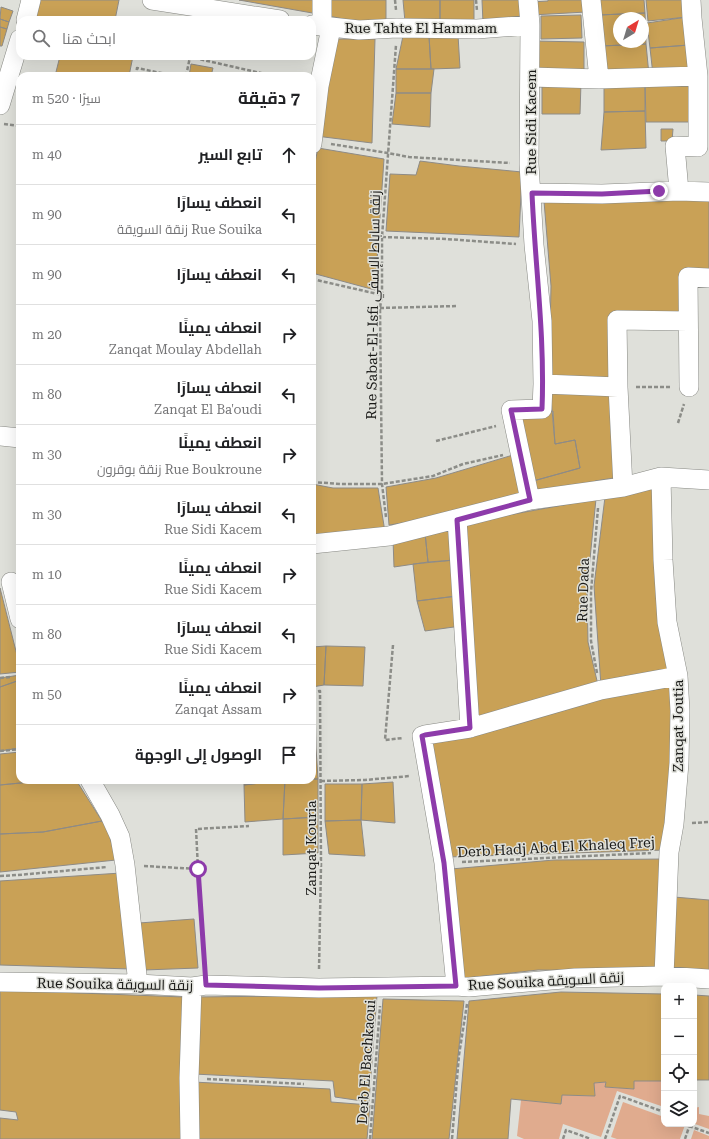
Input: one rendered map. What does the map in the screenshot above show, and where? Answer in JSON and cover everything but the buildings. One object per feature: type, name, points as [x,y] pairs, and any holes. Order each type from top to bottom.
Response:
[{"type":"street","points":[[152,0],[254,16]]},
{"type":"street","points":[[316,110],[319,86],[322,0]]},
{"type":"street","name":"Rue Sidi Kacem","points":[[513,422],[511,410],[542,409],[543,384],[542,321],[534,245],[532,193],[529,164],[531,77],[528,0]]},
{"type":"street","points":[[591,0],[599,79]]},
{"type":"street","points":[[679,191],[675,146],[698,147],[697,12]]},
{"type":"street","name":"Rue Tahte El Hammam","points":[[322,26],[359,30],[397,28],[477,29],[530,25]]},
{"type":"street","points":[[0,106],[16,52]]},
{"type":"street","points":[[531,77],[599,79],[698,76]]},
{"type":"street","points":[[532,193],[602,194],[679,191],[709,192]]},
{"type":"street","points":[[689,387],[688,277],[709,278]]},
{"type":"street","points":[[623,487],[618,388],[617,320],[688,321]]},
{"type":"street","points":[[543,384],[618,388]]},
{"type":"street","points":[[513,422],[530,500]]},
{"type":"street","points":[[0,436],[16,438]]},
{"type":"street","points":[[316,544],[389,536],[396,533],[457,520],[530,500],[623,487],[661,477],[709,480]]},
{"type":"street","name":"Zanqat Joutia","points":[[661,477],[663,560],[667,622],[678,676],[680,711],[679,764],[674,824],[669,852],[664,976]]},
{"type":"street","points":[[457,520],[470,728]]},
{"type":"street","points":[[10,581],[16,604]]},
{"type":"street","points":[[463,986],[422,736],[470,728],[601,690],[678,676]]},
{"type":"street","points":[[92,784],[110,815],[120,837],[125,865],[138,984]]},
{"type":"street","name":"Rue Souika زنقة السويقة","points":[[0,982],[319,988],[463,986],[575,978],[664,976],[709,979]]},
{"type":"street","points":[[190,1139],[189,1078],[199,986]]},
{"type":"path","name":"Rue Sabat-El-Isfi زنقة ساباط الإسفي","points":[[389,536],[382,484],[380,308],[382,295],[382,237],[397,28]]},
{"type":"path","points":[[187,72],[189,60]]},
{"type":"path","points":[[203,60],[256,72]]},
{"type":"path","points":[[136,72],[137,68],[156,72]]},
{"type":"path","points":[[0,123],[16,125]]},
{"type":"path","points":[[316,143],[388,152],[409,157],[529,164]]},
{"type":"path","points":[[382,237],[446,239],[534,245]]},
{"type":"path","points":[[316,280],[382,295]]},
{"type":"path","points":[[380,308],[458,306]]},
{"type":"path","points":[[618,388],[689,387]]},
{"type":"path","points":[[436,441],[513,422]]},
{"type":"path","points":[[316,482],[382,484],[433,476],[463,464],[519,451]]},
{"type":"path","name":"Rue Dada","points":[[600,490],[591,592],[591,641],[601,690]]},
{"type":"path","points":[[393,645],[385,740],[422,736]]},
{"type":"path","points":[[0,678],[10,677]]},
{"type":"path","name":"Zanqat Kouria","points":[[316,692],[320,692],[321,781],[319,988]]},
{"type":"path","points":[[0,751],[16,749]]},
{"type":"path","points":[[321,781],[365,780],[428,774]]},
{"type":"path","points":[[199,986],[198,869],[196,828],[249,826]]},
{"type":"path","name":"Derb Hadj Abd El Khaleq Frej","points":[[444,863],[669,852]]},
{"type":"path","points":[[0,876],[18,876],[125,865],[198,869]]},
{"type":"path","points":[[452,1139],[463,986]]},
{"type":"path","name":"Derb El Bachkaoui","points":[[370,1139],[381,987]]},
{"type":"path","points":[[189,1078],[304,1084]]},
{"type":"path","points":[[605,1139],[620,1096],[661,1111]]},
{"type":"path","points":[[684,1139],[688,1127]]},
{"type":"path","points":[[694,1127],[709,1133]]},
{"type":"path","points":[[563,1139],[566,1130],[592,1139]]},
{"type":"shaded area","points":[[634,1081],[661,1081],[661,1106],[617,1091],[601,1137],[563,1124],[559,1139],[524,1139],[517,1136],[521,1100],[561,1104],[562,1095],[595,1096],[594,1083],[606,1082],[605,1087],[634,1089]]},
{"type":"shaded area","points":[[623,1102],[661,1116],[661,1127],[684,1127],[680,1139],[617,1139],[611,1137]]},
{"type":"shaded area","points":[[697,1107],[699,1107],[699,1114],[709,1116],[709,1129],[697,1125]]},
{"type":"shaded area","points":[[694,1130],[709,1136],[709,1139],[691,1139]]},
{"type":"route","points":[[198,869],[206,985],[319,988],[456,986],[444,863],[422,736],[470,728],[457,520],[530,500],[511,410],[542,409],[542,321],[534,245],[532,193],[602,194],[659,191]]}]
